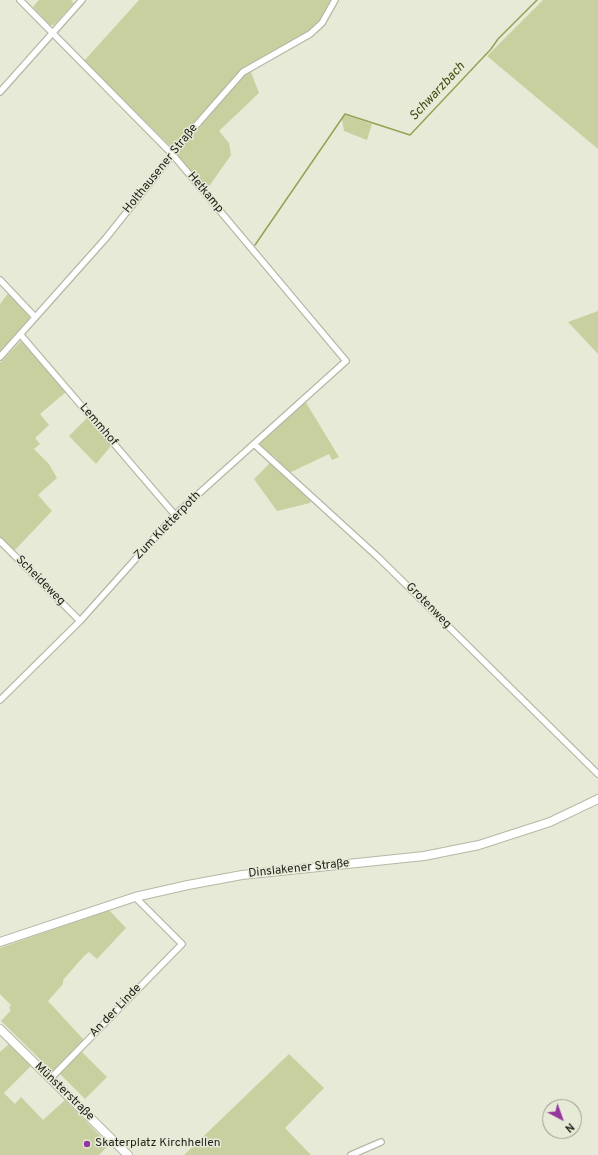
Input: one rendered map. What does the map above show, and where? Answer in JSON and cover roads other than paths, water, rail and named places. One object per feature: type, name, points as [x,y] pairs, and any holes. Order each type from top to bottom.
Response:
[{"type":"main road","name":"Dinslakener Straße","points":[[0,942],[135,897],[242,875],[424,856],[450,851],[520,832],[550,822],[598,799]]},
{"type":"main road","name":"Münsterstraße","points":[[0,1029],[128,1155]]},
{"type":"street","name":"Hetkamp","points":[[20,0],[173,155],[346,361]]},
{"type":"street","points":[[0,92],[82,0]]},
{"type":"street","name":"Holthausener Straße","points":[[0,357],[106,238],[173,155],[244,72],[310,34],[322,23],[336,0]]},
{"type":"street","points":[[0,280],[35,317]]},
{"type":"street","name":"Lemmhof","points":[[20,334],[175,515]]},
{"type":"street","name":"Zum Kletterpoth","points":[[0,700],[80,621],[175,515],[346,361]]},
{"type":"street","name":"Grotenweg","points":[[254,444],[380,559],[598,774]]},
{"type":"street","name":"Scheideweg","points":[[0,541],[80,621]]},
{"type":"street","name":"An der Linde","points":[[50,1078],[182,944],[135,897]]},
{"type":"street","points":[[351,1155],[381,1142]]},
{"type":"waterway","name":"Schwarzbach","points":[[255,245],[345,114],[410,135],[491,49],[498,39],[537,0]]},
{"type":"place","name":"Skaterplatz Kirchhellen","points":[[87,1144]]}]
